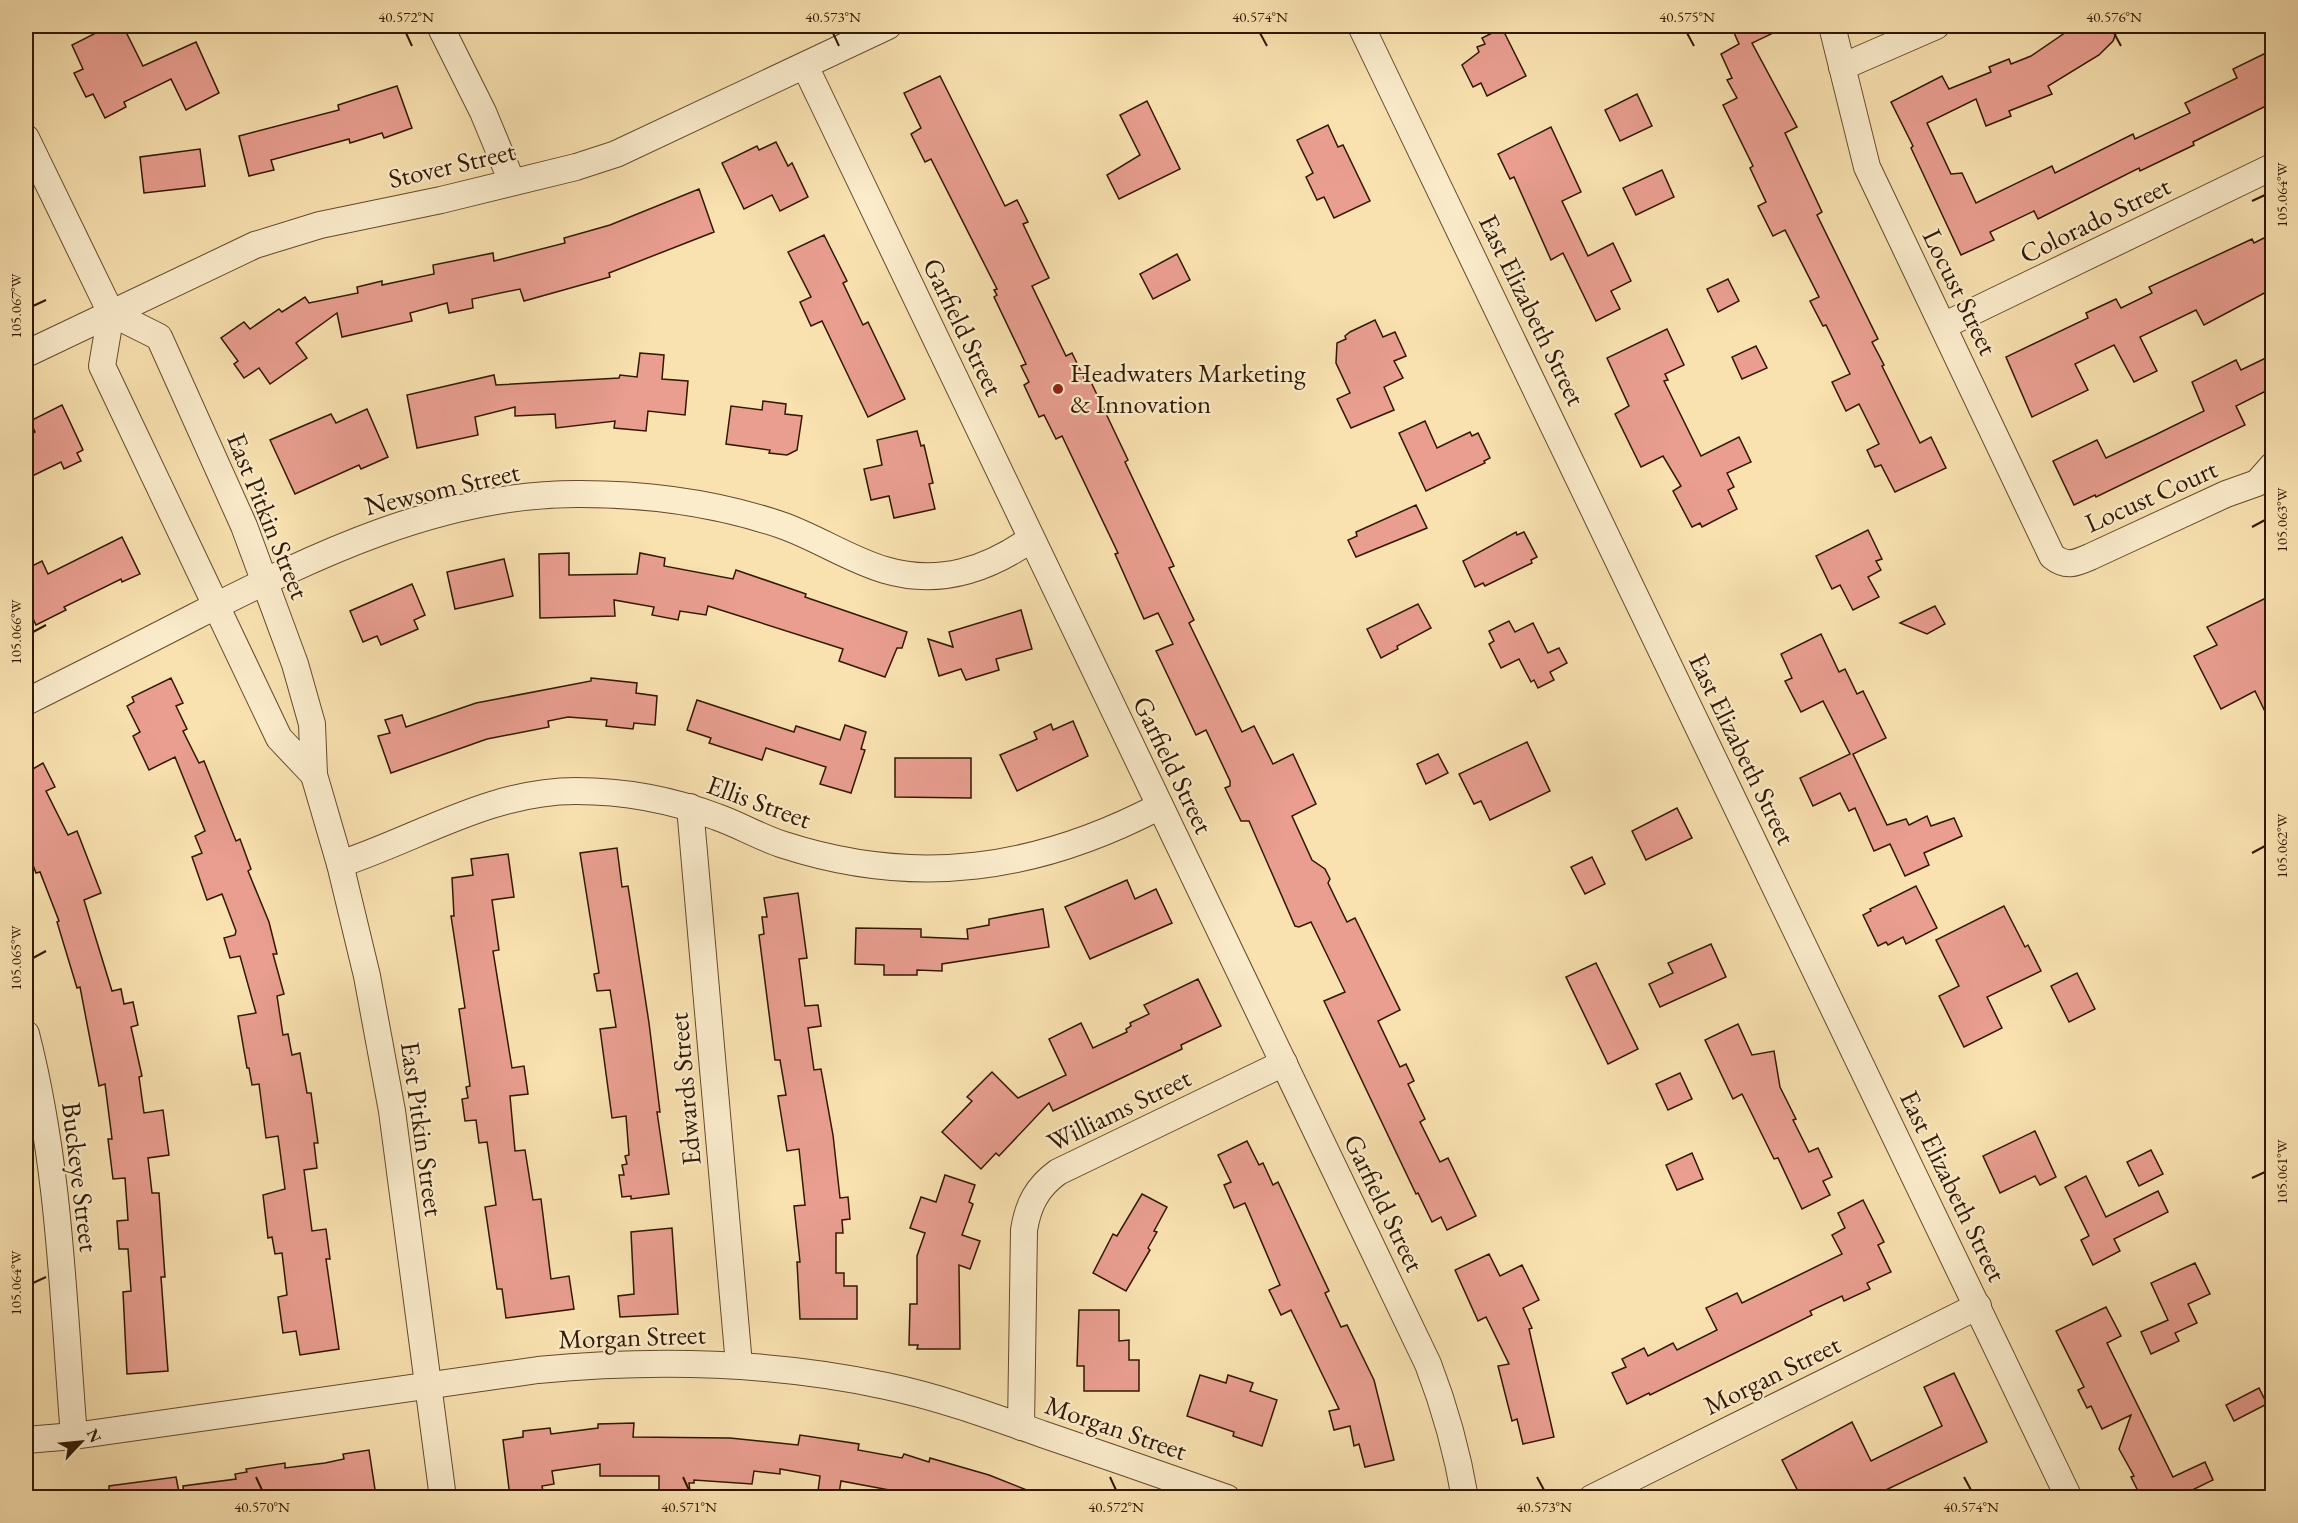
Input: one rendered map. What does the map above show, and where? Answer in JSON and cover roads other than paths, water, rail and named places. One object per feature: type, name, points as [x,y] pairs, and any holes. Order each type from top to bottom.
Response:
[{"type":"street","points":[[440,26],[483,112],[512,182]]},
{"type":"street","name":"Stover Street","points":[[26,354],[255,245],[320,225],[512,182],[616,154],[888,26]]},
{"type":"street","name":"East Elizabeth Street","points":[[1361,26],[2069,1497]]},
{"type":"street","name":"Locust Street","points":[[1832,26],[1867,167],[2052,556],[2071,565]]},
{"type":"street","points":[[1842,67],[1936,26]]},
{"type":"street","name":"Garfield Street","points":[[805,66],[1428,1364],[1442,1400],[1458,1456],[1465,1497]]},
{"type":"street","points":[[26,138],[111,312]]},
{"type":"street","name":"Colorado Street","points":[[1943,326],[2272,167]]},
{"type":"street","name":"East Pitkin Street","points":[[314,775],[279,738],[102,366],[111,312],[159,337],[244,526],[295,664],[312,724],[314,775],[340,864],[367,976],[392,1111],[443,1497]]},
{"type":"street","name":"Locust Court","points":[[2071,565],[2226,494],[2267,480]]},
{"type":"street","name":"Newsom Street","points":[[26,702],[265,582],[350,543],[396,526],[486,504],[576,494],[626,494],[676,499],[735,511],[782,525],[884,570],[910,576],[953,575],[984,567],[1032,539]]},
{"type":"street","name":"Ellis Street","points":[[340,864],[384,849],[460,814],[519,796],[574,791],[645,796],[690,807],[782,844],[828,858],[875,866],[938,868],[986,865],[1040,855],[1122,826],[1160,806]]},
{"type":"street","name":"Edwards Street","points":[[690,807],[739,1365]]},
{"type":"street","name":"Buckeye Street","points":[[26,1034],[51,1160],[60,1231],[74,1436]]},
{"type":"street","name":"Williams Street","points":[[1021,1427],[1024,1230],[1027,1211],[1035,1195],[1058,1172],[1284,1063]]},
{"type":"street","name":"Morgan Street","points":[[1592,1497],[1978,1306]]},
{"type":"street","name":"Morgan Street","points":[[26,1440],[74,1436],[428,1384],[467,1382],[538,1370],[608,1364],[678,1362],[818,1373],[886,1386],[938,1399],[1227,1497]]},
{"type":"place","name":"Headwaters Marketing & Innovation","points":[[1058,389]]}]
